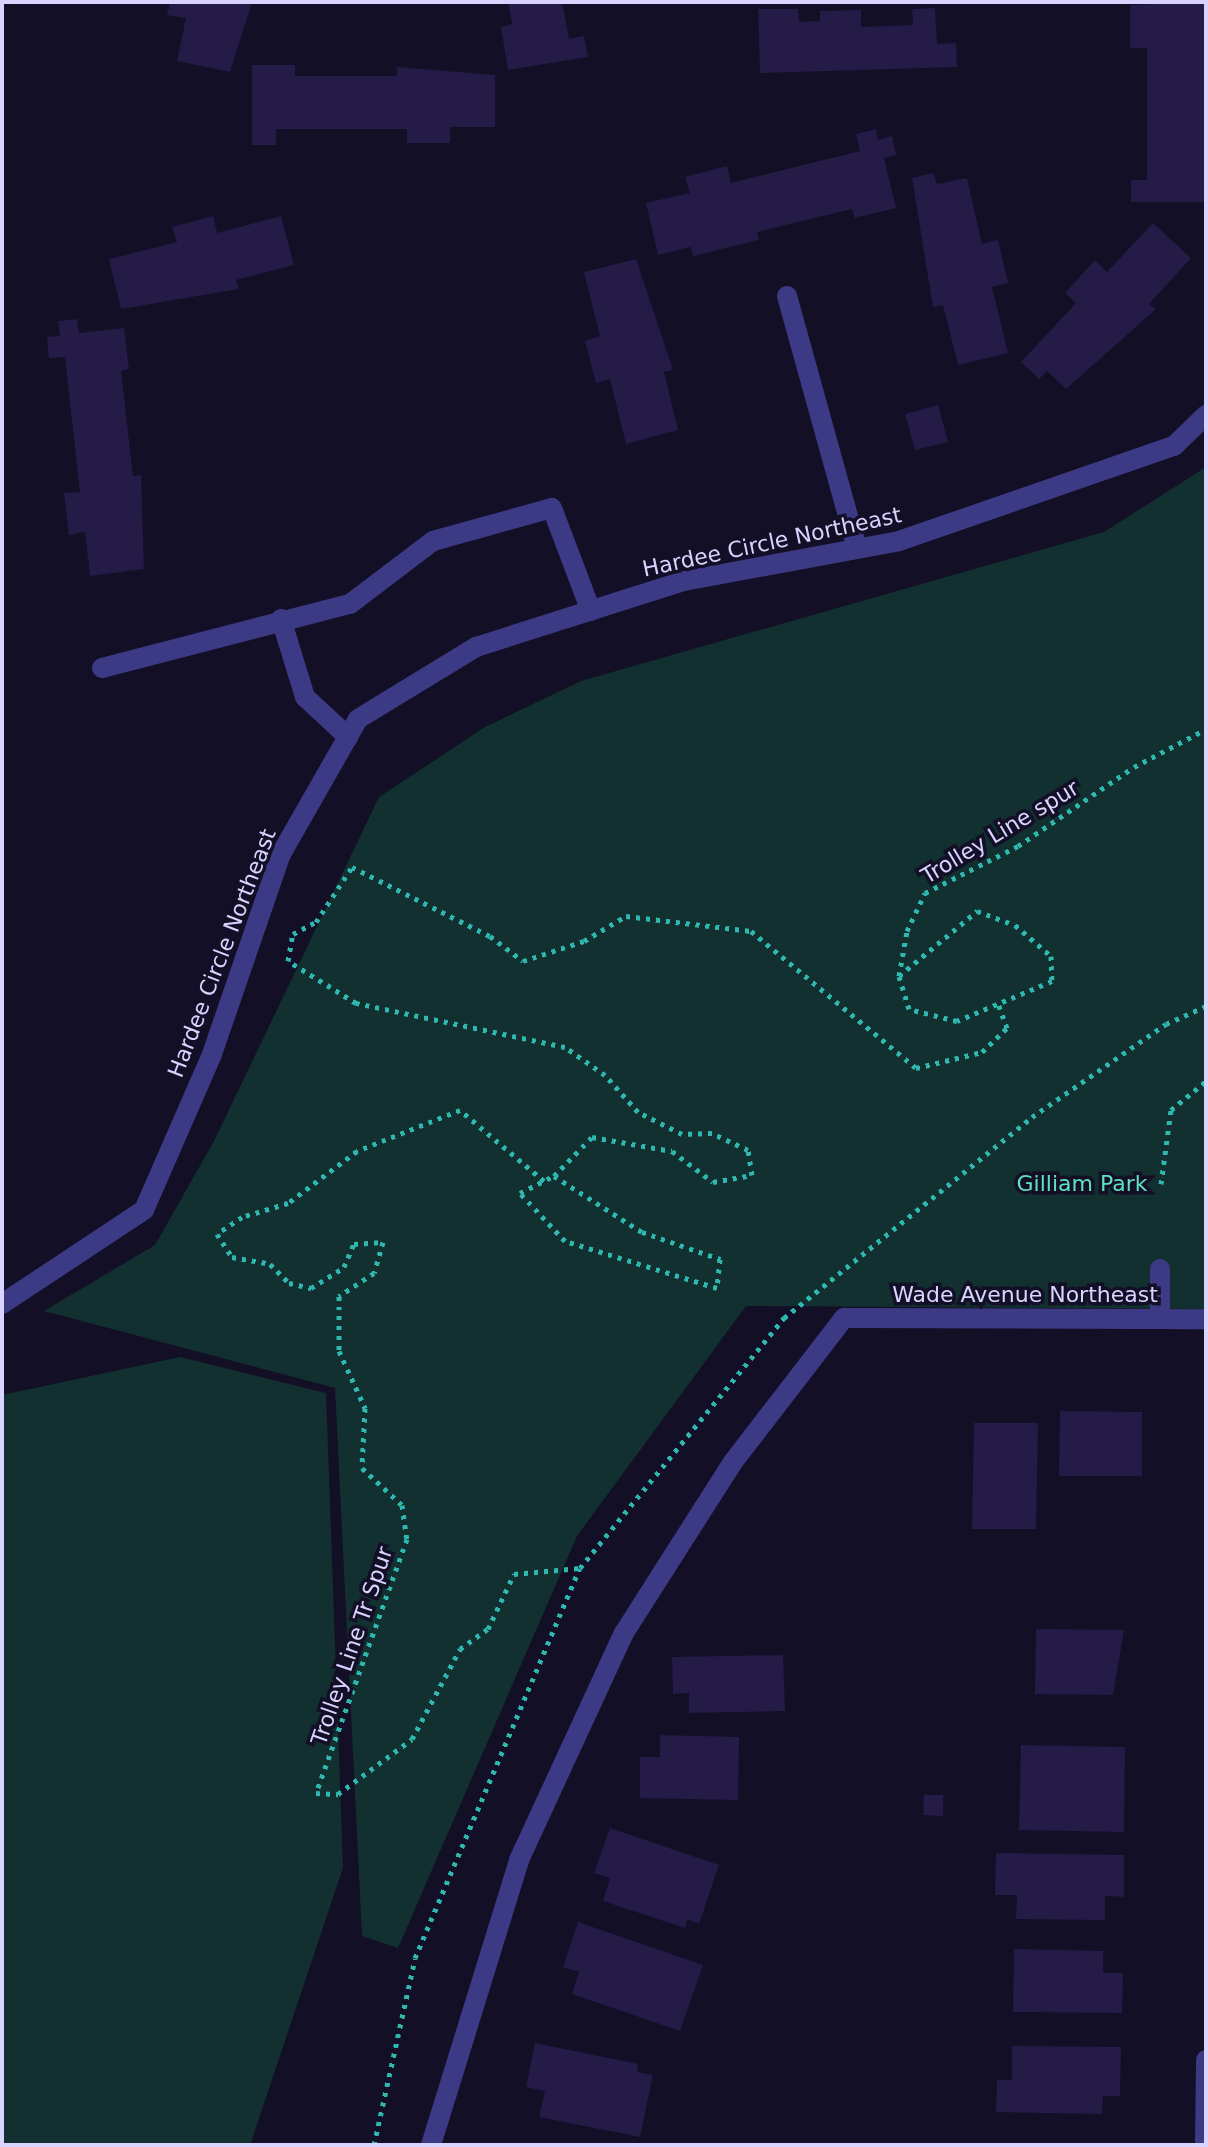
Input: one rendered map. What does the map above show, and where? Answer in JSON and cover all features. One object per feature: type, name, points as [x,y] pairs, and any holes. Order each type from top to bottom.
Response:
[{"type":"street","points":[[787,296],[857,548]]},
{"type":"street","name":"Hardee Circle Northeast","points":[[2,1304],[144,1210],[212,1054],[281,854],[358,719],[476,647],[684,581],[857,548],[1174,446],[1206,415]]},
{"type":"street","points":[[102,668],[281,619],[350,604],[433,541],[552,508],[591,611]]},
{"type":"street","points":[[281,619],[305,697],[348,737]]},
{"type":"street","points":[[1160,1269],[1160,1319]]},
{"type":"street","name":"Wade Avenue Northeast","points":[[431,2145],[519,1860],[624,1633],[733,1462],[844,1318],[1206,1319]]},
{"type":"street","points":[[1205,2145],[1206,2060]]},
{"type":"path","name":"Trolley Line spur","points":[[899,976],[907,931],[925,893],[1018,846],[1134,767],[1206,729]]},
{"type":"path","points":[[554,1176],[642,1232],[720,1259],[717,1288],[565,1241],[520,1193],[554,1176],[592,1137],[672,1151],[713,1182],[752,1175],[748,1150],[712,1133],[682,1134],[638,1112],[605,1075],[565,1047],[356,1003],[288,961],[293,934],[316,922],[352,867],[490,936],[523,961],[626,916],[751,931],[916,1068],[982,1052],[1007,1028],[997,1001]]},
{"type":"path","points":[[977,911],[1015,925],[1051,956],[1052,981],[997,1001],[957,1021],[909,1009],[899,976],[977,911]]},
{"type":"path","points":[[1161,1184],[1171,1110],[1206,1081]]},
{"type":"path","name":"Trolley Line Tr Spur","points":[[544,1181],[460,1110],[357,1151],[288,1203],[242,1217],[217,1234],[232,1257],[270,1264],[289,1283],[311,1288],[344,1267],[354,1244],[383,1242],[374,1273],[339,1296],[339,1351],[365,1408],[362,1468],[402,1505],[407,1539],[316,1793],[338,1794],[412,1739],[460,1649],[488,1629],[514,1574],[580,1568]]},
{"type":"green space","name":"Gilliam Park","points":[[1206,467],[1206,1309],[746,1306],[577,1536],[398,1948],[362,1936],[335,1388],[44,1311],[155,1245],[214,1141],[379,797],[485,727],[581,681],[1104,532]]},
{"type":"green space","points":[[180,1357],[326,1393],[343,1868],[250,2145],[2,2145],[2,1395]]},
{"type":"building","points":[[170,2],[252,2],[230,72],[177,61],[186,18],[167,15]]},
{"type":"building","points":[[508,2],[562,2],[569,39],[584,36],[588,57],[508,70],[501,27],[512,24]]},
{"type":"building","points":[[1206,2],[1206,202],[1131,202],[1131,180],[1147,180],[1147,48],[1130,48],[1130,5]]},
{"type":"building","points":[[935,8],[937,44],[956,43],[957,67],[760,73],[758,9],[798,9],[799,22],[820,21],[820,11],[861,10],[861,27],[913,25],[912,9]]},
{"type":"building","points":[[252,65],[295,65],[295,76],[397,76],[397,67],[495,75],[495,127],[450,127],[450,143],[407,143],[407,129],[276,129],[276,145],[252,145]]},
{"type":"building","points":[[876,129],[878,140],[892,136],[896,155],[884,158],[896,208],[855,218],[852,209],[757,232],[759,240],[693,256],[691,247],[658,255],[646,203],[690,193],[685,177],[727,166],[731,183],[860,151],[856,134]]},
{"type":"building","points":[[933,173],[937,184],[967,178],[982,244],[998,240],[1008,283],[992,287],[1008,353],[958,365],[943,305],[933,307],[912,178]]},
{"type":"building","points":[[213,216],[217,233],[281,216],[294,265],[236,280],[239,289],[121,309],[109,259],[177,242],[172,227]]},
{"type":"building","points":[[1153,223],[1191,258],[1149,304],[1156,309],[1066,389],[1047,371],[1039,379],[1021,362],[1076,303],[1065,293],[1095,260],[1107,272]]},
{"type":"building","points":[[636,259],[673,370],[664,372],[678,430],[626,444],[610,379],[596,383],[585,341],[600,336],[584,272]]},
{"type":"building","points":[[77,319],[79,333],[124,328],[129,369],[121,371],[133,476],[141,475],[144,569],[90,576],[85,532],[69,535],[64,493],[80,492],[65,357],[49,358],[47,337],[60,336],[58,321]]},
{"type":"building","points":[[938,405],[948,442],[915,450],[905,414]]},
{"type":"building","points":[[1060,1411],[1142,1412],[1142,1476],[1059,1476]]},
{"type":"building","points":[[974,1423],[1038,1423],[1036,1529],[972,1529]]},
{"type":"building","points":[[1036,1629],[1124,1630],[1113,1695],[1035,1694]]},
{"type":"building","points":[[783,1655],[785,1711],[689,1713],[689,1693],[673,1694],[672,1657]]},
{"type":"building","points":[[660,1735],[739,1737],[738,1800],[640,1798],[640,1757],[660,1757]]},
{"type":"building","points":[[1021,1745],[1125,1747],[1124,1832],[1019,1830]]},
{"type":"building","points":[[924,1795],[943,1795],[943,1816],[923,1815]]},
{"type":"building","points":[[610,1828],[719,1865],[699,1924],[687,1919],[685,1928],[603,1901],[610,1878],[594,1873]]},
{"type":"building","points":[[996,1853],[1124,1855],[1124,1897],[1105,1896],[1105,1920],[1016,1919],[1017,1895],[995,1895]]},
{"type":"building","points":[[578,1922],[703,1965],[680,2031],[572,1994],[579,1972],[563,1967]]},
{"type":"building","points":[[1014,1949],[1103,1951],[1103,1973],[1123,1973],[1122,2013],[1013,2012]]},
{"type":"building","points":[[535,2043],[638,2064],[637,2072],[653,2075],[640,2137],[539,2117],[545,2091],[526,2087]]},
{"type":"building","points":[[1012,2046],[1121,2047],[1120,2096],[1103,2096],[1102,2114],[996,2112],[997,2080],[1012,2080]]}]
